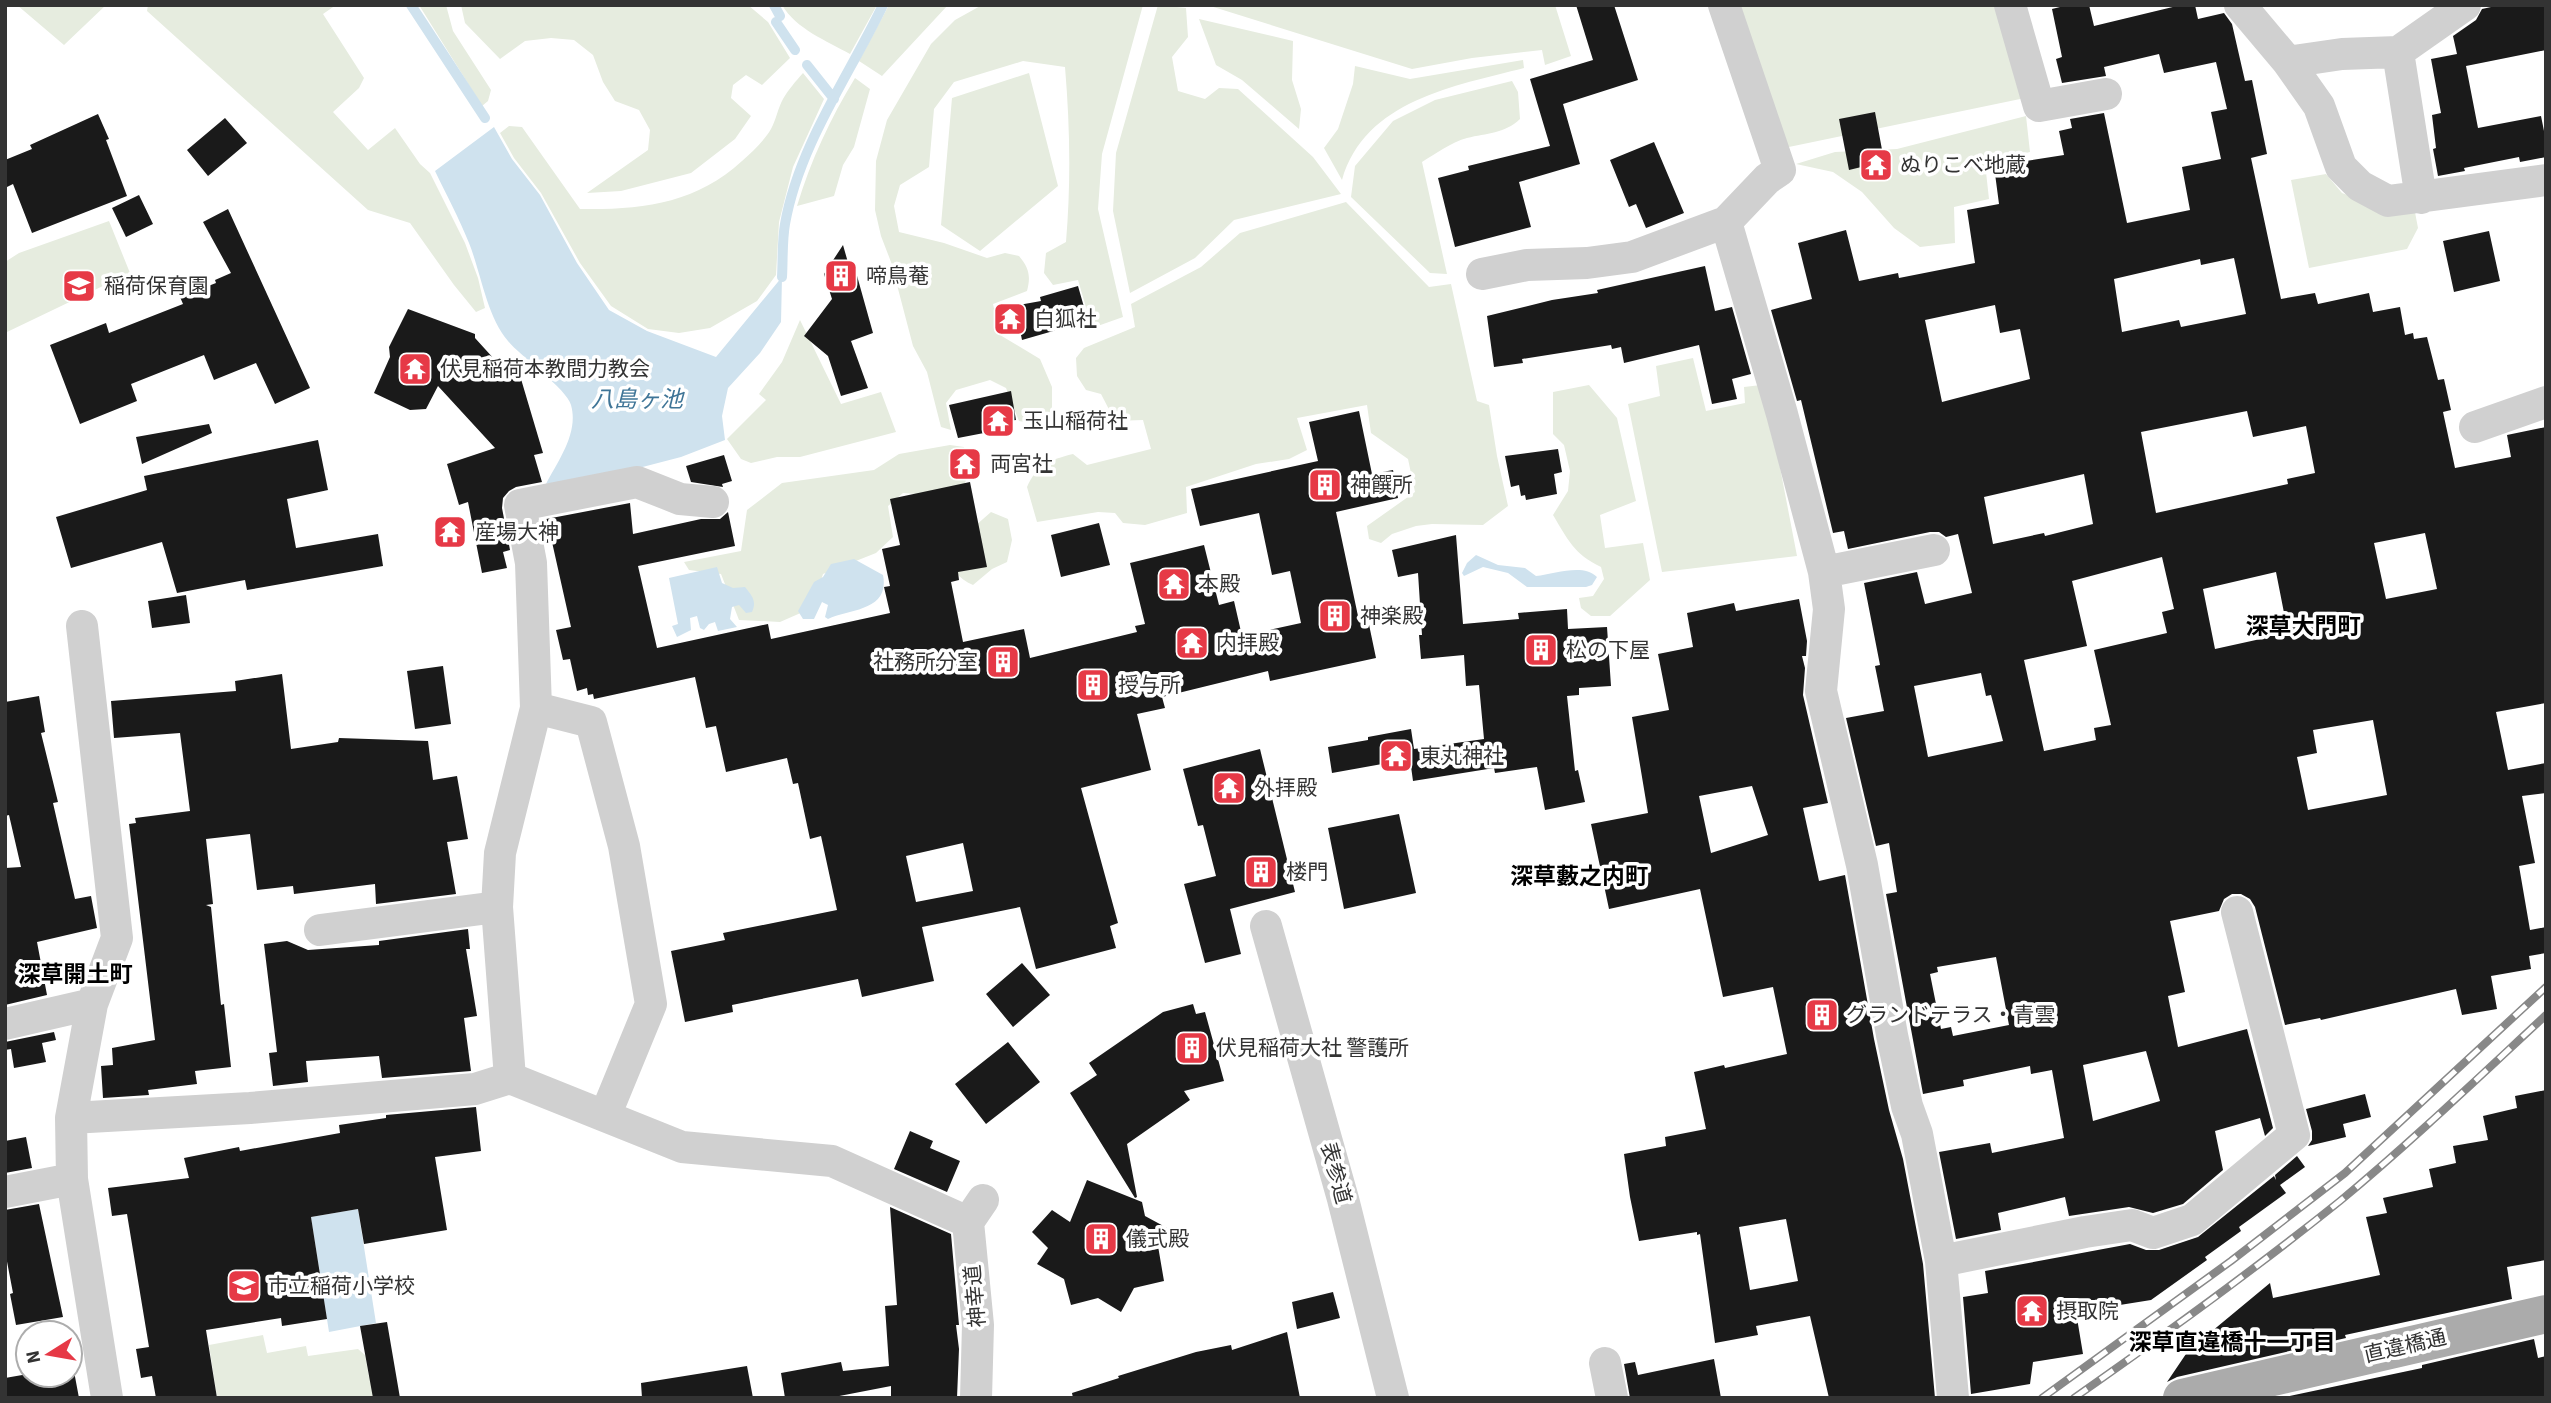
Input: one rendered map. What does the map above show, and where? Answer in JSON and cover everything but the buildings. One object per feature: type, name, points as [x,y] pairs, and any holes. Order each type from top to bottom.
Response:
[{"type":"main road","name":"直違橋通","points":[[2182,1398],[2546,1314]]},
{"type":"street","points":[[1482,274],[1527,265],[1587,263],[1632,257],[1726,222],[1767,179],[1780,170],[1724,5]]},
{"type":"street","points":[[2010,5],[2039,106],[2106,94]]},
{"type":"street","points":[[2240,5],[2288,62],[2319,106],[2341,166],[2360,186],[2388,201],[2546,180]]},
{"type":"street","points":[[2288,62],[2342,54],[2398,52],[2465,5]]},
{"type":"street","points":[[2398,52],[2421,198]]},
{"type":"street","points":[[1726,222],[1782,414],[1824,572],[1829,609],[1821,691],[1862,865],[1892,1035],[1907,1107],[1917,1134],[1941,1261],[1953,1398]]},
{"type":"street","points":[[2475,427],[2546,402]]},
{"type":"street","points":[[510,1078],[497,907],[500,853],[536,708],[531,563],[520,505],[636,482],[680,499],[713,502]]},
{"type":"street","points":[[1824,572],[1934,550]]},
{"type":"street","points":[[82,626],[117,938],[92,1004],[71,1118],[72,1179],[107,1398]]},
{"type":"street","points":[[71,1118],[250,1108],[475,1089],[510,1078],[605,1116],[651,1004],[624,846],[591,722],[536,708]]},
{"type":"street","points":[[320,930],[497,907]]},
{"type":"street","points":[[1941,1261],[2132,1225],[2153,1233],[2192,1220],[2294,1135],[2237,912]]},
{"type":"street","name":"表参道","points":[[1269,938],[1343,1199],[1393,1398]]},
{"type":"street","points":[[5,1024],[92,1004]]},
{"type":"street","name":"神幸道","points":[[605,1116],[682,1147],[831,1161],[976,1211],[976,1398]]},
{"type":"street","points":[[5,1192],[72,1179]]},
{"type":"street","points":[[1605,1363],[1612,1398]]},
{"type":"shaded area","points":[[17,5],[106,5],[64,45]]},
{"type":"shaded area","points":[[148,5],[336,5],[323,14],[364,78],[359,88],[333,112],[368,150],[395,128],[420,164],[430,173],[465,243],[478,278],[485,308],[476,312],[410,223],[368,210],[147,11]]},
{"type":"shaded area","points":[[419,5],[446,5],[453,31],[491,90],[488,101],[482,106]]},
{"type":"shaded area","points":[[461,5],[748,5],[768,22],[790,58],[762,85],[746,75],[733,85],[731,98],[751,116],[735,139],[691,173],[621,191],[587,193],[648,150],[650,130],[639,110],[615,101],[603,82],[593,55],[574,40],[551,38],[525,41],[500,59],[465,23]]},
{"type":"shaded area","points":[[782,5],[877,5],[850,54],[804,28]]},
{"type":"shaded area","points":[[889,5],[948,5],[882,76],[859,61]]},
{"type":"shaded area","points":[[982,5],[1143,5],[1102,154],[1098,209],[1123,317],[1092,328],[1078,280],[1053,285],[1044,273],[1046,253],[1066,242],[1069,154],[1065,67],[1023,61],[954,82],[934,109],[929,167],[900,185],[894,206],[899,232],[944,243],[987,258],[1005,253],[1019,256],[1028,272],[1027,291],[993,304],[1000,335],[1040,359],[1052,387],[1052,413],[1036,424],[1019,421],[1006,388],[990,380],[956,390],[946,403],[951,430],[941,427],[927,372],[913,346],[891,262],[881,236],[875,210],[876,161],[887,120],[931,44],[955,20]]},
{"type":"shaded area","points":[[1158,5],[1186,8],[1188,37],[1172,57],[1178,91],[1205,99],[1219,88],[1238,89],[1313,157],[1341,194],[1234,220],[1195,258],[1130,293],[1113,211],[1116,153]]},
{"type":"shaded area","points":[[1207,5],[1555,5],[1571,56],[1545,65],[1542,50],[1472,58],[1412,69]]},
{"type":"shaded area","points":[[1736,5],[1998,5],[2025,98],[1784,148]]},
{"type":"shaded area","points":[[1199,19],[1293,41],[1292,80],[1301,109],[1299,129],[1242,80],[1216,65]]},
{"type":"shaded area","points":[[1523,60],[1524,68],[1442,90],[1392,114],[1370,131],[1354,153],[1342,180],[1324,148],[1338,129],[1353,84],[1355,66],[1410,79]]},
{"type":"shaded area","points":[[803,73],[824,99],[793,167],[779,222],[776,275],[757,301],[710,328],[679,333],[648,329],[611,306],[580,263],[541,193],[514,158],[500,133],[509,126],[522,127],[580,209],[646,206],[666,202],[705,187],[742,161],[768,133],[783,99]]},
{"type":"shaded area","points":[[1029,73],[1058,186],[980,251],[941,225],[952,98]]},
{"type":"shaded area","points":[[855,78],[870,89],[854,147],[843,165],[834,196],[797,206],[822,140]]},
{"type":"shaded area","points":[[1512,81],[1518,92],[1520,119],[1501,130],[1455,142],[1422,162],[1447,274],[1430,273],[1351,197],[1355,166],[1393,121],[1435,100]]},
{"type":"shaded area","points":[[2026,116],[2030,152],[1985,163],[1989,199],[1954,207],[1955,243],[1920,247],[1894,228],[1862,192],[1833,172],[1796,164],[1835,152],[1897,149]]},
{"type":"shaded area","points":[[2326,174],[2342,193],[2395,213],[2414,207],[2418,228],[2407,249],[2309,268],[2291,180]]},
{"type":"shaded area","points":[[1346,202],[1429,287],[1451,284],[1477,401],[1489,405],[1508,506],[1483,525],[1432,524],[1392,534],[1381,543],[1369,539],[1367,526],[1415,492],[1408,459],[1371,433],[1367,405],[1297,418],[1307,450],[1289,459],[1256,464],[1186,487],[1187,513],[1145,525],[1123,523],[1115,513],[1098,512],[1037,522],[1027,487],[1035,473],[1045,464],[1073,454],[1087,465],[1151,449],[1143,420],[1115,421],[1101,394],[1086,390],[1077,376],[1076,358],[1084,348],[1135,327],[1131,304],[1201,267],[1240,233]]},
{"type":"shaded area","name":"稲荷保育園","points":[[109,221],[130,273],[7,332],[5,262],[19,253]]},
{"type":"shaded area","points":[[800,320],[841,404],[881,392],[896,432],[800,457],[777,457],[751,463],[741,459],[727,439],[766,400],[759,394],[782,362]]},
{"type":"shaded area","points":[[1693,358],[1706,411],[1745,403],[1744,387],[1761,385],[1773,431],[1797,556],[1662,572],[1628,404],[1660,396],[1656,366]]},
{"type":"shaded area","points":[[1589,385],[1617,418],[1636,501],[1600,515],[1605,548],[1643,543],[1650,580],[1610,616],[1591,616],[1581,608],[1579,598],[1593,596],[1604,579],[1601,567],[1578,551],[1553,515],[1568,491],[1570,471],[1564,445],[1553,434],[1553,392]]},
{"type":"shaded area","points":[[950,445],[964,447],[969,466],[962,497],[975,526],[991,512],[1008,519],[1012,540],[1007,562],[992,569],[973,585],[953,569],[947,559],[930,495],[903,493],[888,506],[893,537],[876,553],[823,574],[812,608],[780,622],[739,620],[721,574],[689,570],[684,562],[741,551],[747,510],[782,483],[874,470],[899,454]]},
{"type":"shaded area","points":[[263,1335],[267,1353],[306,1346],[308,1356],[358,1349],[365,1355],[369,1377],[385,1375],[389,1398],[217,1398],[209,1345]]},
{"type":"water","name":"八島ヶ池","points":[[494,127],[512,159],[540,195],[577,263],[609,310],[647,331],[716,357],[782,277],[781,322],[760,353],[728,388],[722,416],[725,440],[681,457],[631,470],[546,484],[570,436],[573,415],[571,405],[561,390],[514,347],[501,331],[490,307],[469,243],[435,171]]},
{"type":"water","points":[[1476,555],[1498,565],[1525,568],[1536,576],[1577,570],[1597,577],[1592,585],[1586,587],[1527,587],[1508,573],[1483,567],[1464,576],[1462,573],[1467,563]]},
{"type":"water","points":[[854,559],[883,575],[884,587],[880,596],[866,607],[828,619],[825,617],[828,605],[822,602],[814,619],[803,619],[798,611],[814,582],[823,577],[831,564]]},
{"type":"water","points":[[717,567],[722,583],[733,588],[745,587],[748,590],[754,602],[752,612],[746,613],[739,605],[732,607],[730,619],[737,627],[718,631],[715,622],[704,630],[700,628],[697,616],[690,618],[691,630],[677,637],[672,626],[678,624],[669,578]]},
{"type":"water","points":[[358,1209],[376,1323],[329,1332],[311,1217]]},
{"type":"waterway","points":[[411,5],[485,118]]},
{"type":"waterway","points":[[774,5],[780,16]]},
{"type":"waterway","points":[[782,277],[785,224],[801,166],[826,111],[883,5]]},
{"type":"waterway","points":[[776,22],[795,50]]},
{"type":"waterway","points":[[807,65],[834,99]]},
{"type":"railway","points":[[2042,1398],[2231,1261],[2345,1173],[2546,987]]},
{"type":"railway","points":[[2074,1398],[2208,1302],[2340,1201],[2546,1015]]},
{"type":"place","name":"ぬりこべ地蔵","points":[[1876,165]]},
{"type":"place","name":"啼鳥菴","points":[[841,276]]},
{"type":"place","name":"稲荷保育園","points":[[79,286]]},
{"type":"place","name":"白狐社","points":[[1010,319]]},
{"type":"place","name":"伏見稲荷本教間力教会","points":[[415,369]]},
{"type":"place","name":"玉山稲荷社","points":[[998,421]]},
{"type":"place","name":"両宮社","points":[[965,464]]},
{"type":"place","name":"神饌所","points":[[1325,485]]},
{"type":"place","name":"産場大神","points":[[450,532]]},
{"type":"place","name":"本殿","points":[[1174,584]]},
{"type":"place","name":"神楽殿","points":[[1335,616]]},
{"type":"place","name":"内拝殿","points":[[1192,643]]},
{"type":"place","name":"松の下屋","points":[[1541,650]]},
{"type":"place","name":"社務所分室","points":[[1003,662]]},
{"type":"place","name":"授与所","points":[[1093,685]]},
{"type":"place","name":"東丸神社","points":[[1396,756]]},
{"type":"place","name":"外拝殿","points":[[1229,788]]},
{"type":"place","name":"楼門","points":[[1261,872]]},
{"type":"place","name":"グランドテラス・青雲","points":[[1822,1015]]},
{"type":"place","name":"伏見稲荷大社 警護所","points":[[1192,1048]]},
{"type":"place","name":"儀式殿","points":[[1101,1239]]},
{"type":"place","name":"市立稲荷小学校","points":[[244,1286]]},
{"type":"place","name":"摂取院","points":[[2032,1311]]},
{"type":"district","name":"深草大門町","points":[[2303,626]]},
{"type":"district","name":"深草藪之内町","points":[[1579,876]]},
{"type":"district","name":"深草開土町","points":[[75,974]]},
{"type":"district","name":"深草直違橋十一丁目","points":[[2232,1342]]}]
